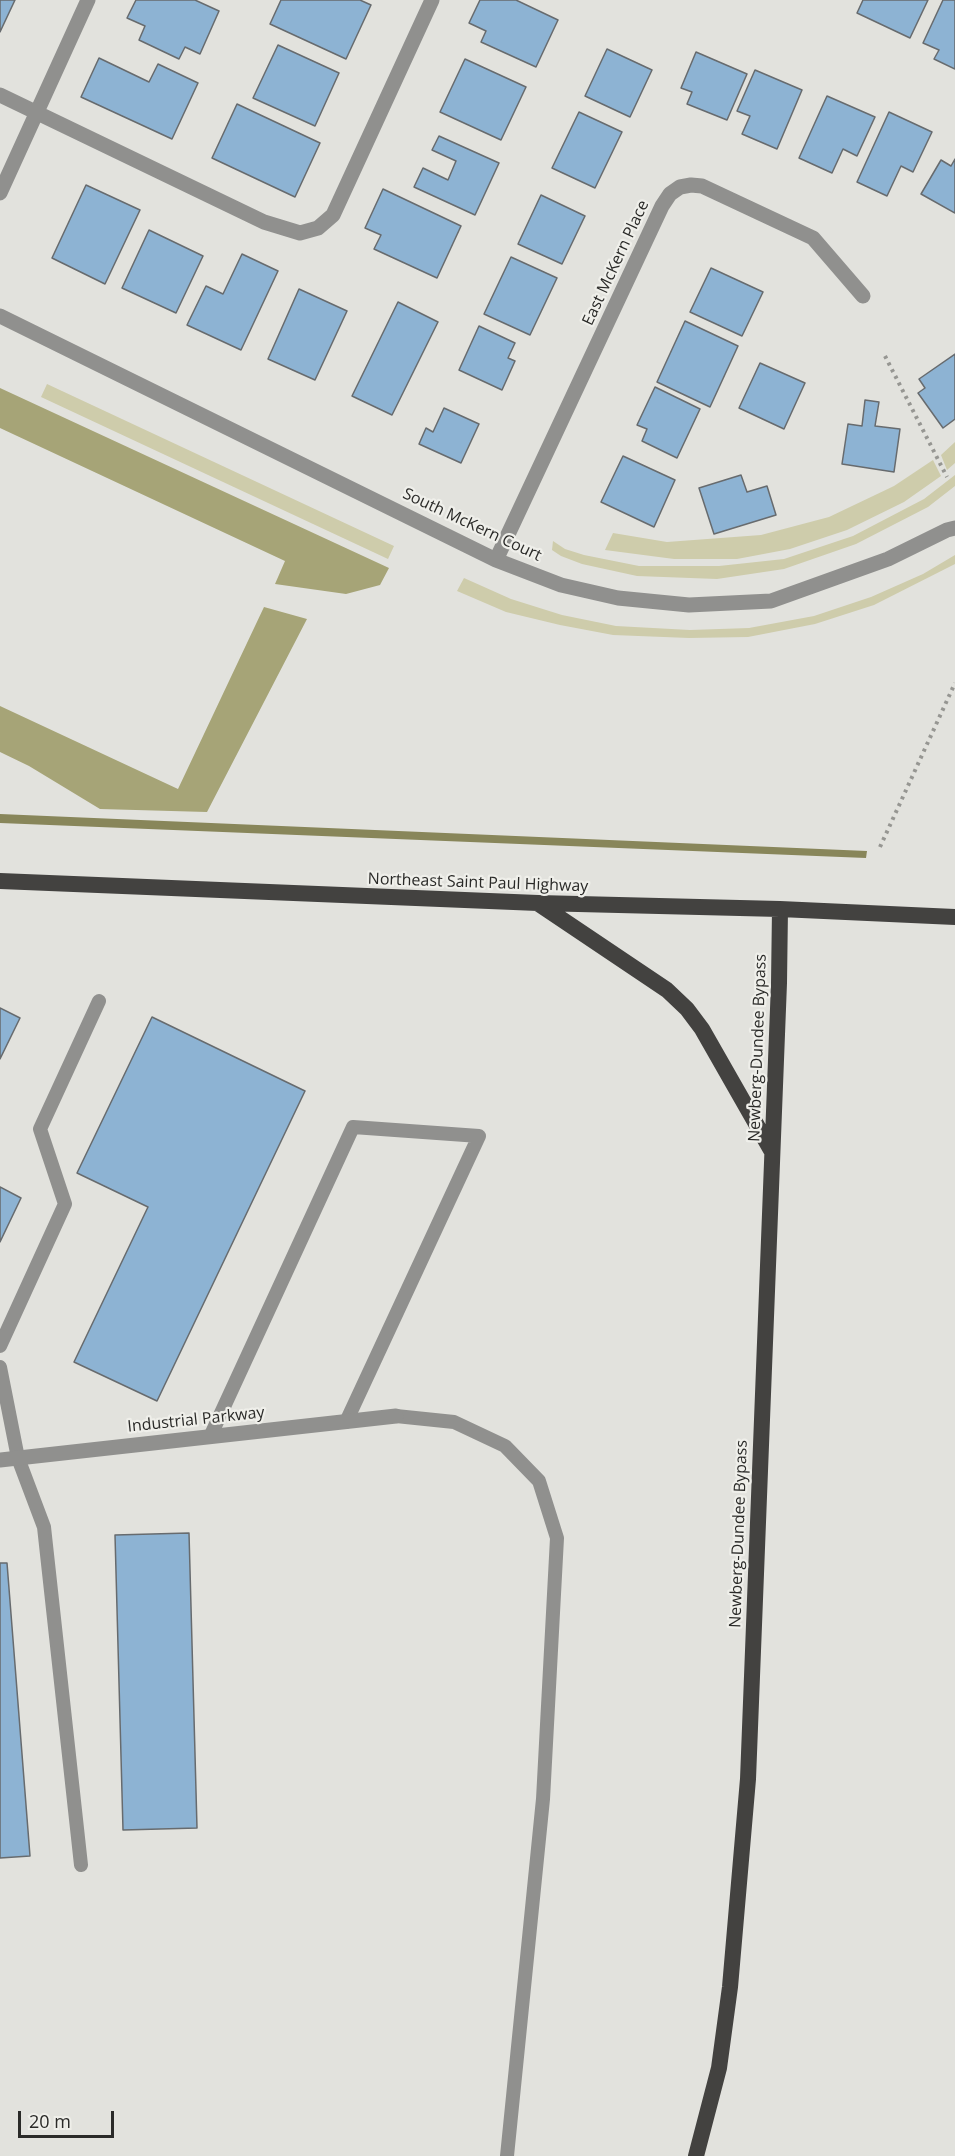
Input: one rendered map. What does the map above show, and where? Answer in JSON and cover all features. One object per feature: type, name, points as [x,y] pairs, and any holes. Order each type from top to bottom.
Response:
[{"type":"highway","name":"Northeast Saint Paul Highway","points":[[0,881],[955,917]]},
{"type":"highway","points":[[538,903],[667,990],[687,1009],[702,1029],[772,1151]]},
{"type":"highway","name":"Newberg-Dundee Bypass","points":[[696,2156],[719,2068],[730,1987],[748,1779],[780,909]]},
{"type":"street","points":[[0,193],[88,0]]},
{"type":"street","points":[[0,95],[264,222],[300,233],[318,228],[333,214],[432,0]]},
{"type":"street","name":"East McKern Place","points":[[496,560],[662,206],[670,194],[680,187],[702,186],[813,238],[863,296]]},
{"type":"street","name":"South McKern Court","points":[[0,316],[496,560],[561,585],[618,598],[689,605],[771,601],[888,559],[955,528]]},
{"type":"street","name":"Industrial Parkway","points":[[0,1460],[396,1416]]},
{"type":"lane","points":[[0,1346],[65,1204],[40,1129],[99,1001]]},
{"type":"lane","points":[[210,1437],[353,1127],[479,1136],[346,1422]]},
{"type":"lane","points":[[0,1367],[18,1458],[44,1527],[81,1865]]},
{"type":"lane","points":[[396,1416],[454,1422],[505,1446],[539,1481],[557,1538],[543,1799],[507,2156]]},
{"type":"path","points":[[885,356],[946,477]]},
{"type":"path","points":[[879,847],[955,683]]},
{"type":"shaded area","points":[[47,384],[394,546],[388,559],[41,397]]},
{"type":"shaded area","points":[[0,388],[389,568],[380,585],[346,594],[275,584],[285,561],[0,428]]},
{"type":"shaded area","points":[[955,442],[955,463],[947,470],[941,455]]},
{"type":"shaded area","points":[[933,460],[941,476],[904,502],[847,530],[790,549],[737,559],[674,559],[605,550],[613,533],[667,542],[761,535],[829,517],[894,486]]},
{"type":"shaded area","points":[[955,475],[955,486],[928,507],[856,544],[784,569],[717,579],[637,576],[582,564],[552,550],[553,541],[565,549],[584,555],[639,566],[719,566],[784,559],[853,536],[924,499]]},
{"type":"shaded area","points":[[955,555],[955,564],[874,605],[815,624],[748,637],[689,638],[613,635],[506,612],[457,591],[464,578],[511,599],[562,615],[616,626],[690,630],[749,628],[814,616],[871,597],[923,574]]},
{"type":"shaded area","points":[[264,607],[307,619],[207,812],[100,809],[29,766],[0,752],[0,706],[178,789]]},
{"type":"shaded area","points":[[0,814],[867,851],[866,858],[0,823]]},
{"type":"building","points":[[0,0],[15,0],[0,32]]},
{"type":"building","points":[[136,0],[195,0],[219,11],[200,54],[185,47],[179,59],[139,40],[145,26],[127,18]]},
{"type":"building","points":[[281,0],[360,0],[371,5],[346,59],[270,24]]},
{"type":"building","points":[[480,0],[516,0],[558,20],[536,67],[481,42],[486,31],[469,23]]},
{"type":"building","points":[[863,0],[928,0],[910,38],[857,13]]},
{"type":"building","points":[[943,0],[955,0],[955,69],[934,59],[939,50],[923,43]]},
{"type":"building","points":[[278,45],[339,73],[315,126],[253,98]]},
{"type":"building","points":[[607,49],[652,70],[630,117],[585,96]]},
{"type":"building","points":[[696,52],[747,74],[727,120],[687,104],[692,92],[681,88]]},
{"type":"building","points":[[99,58],[149,82],[158,64],[198,83],[172,139],[81,97]]},
{"type":"building","points":[[465,59],[526,87],[501,140],[440,112]]},
{"type":"building","points":[[755,70],[802,90],[777,149],[742,134],[750,116],[737,111]]},
{"type":"building","points":[[827,96],[875,117],[857,156],[843,149],[832,173],[799,158]]},
{"type":"building","points":[[237,104],[320,143],[295,197],[212,158]]},
{"type":"building","points":[[579,112],[622,132],[595,188],[552,168]]},
{"type":"building","points":[[889,112],[932,132],[913,172],[901,166],[887,196],[857,182]]},
{"type":"building","points":[[439,136],[499,163],[475,215],[414,187],[423,168],[448,180],[456,161],[432,150]]},
{"type":"building","points":[[955,159],[955,213],[921,194],[941,160],[951,166]]},
{"type":"building","points":[[86,185],[140,210],[105,284],[52,258]]},
{"type":"building","points":[[383,189],[461,226],[437,278],[374,249],[381,235],[365,228]]},
{"type":"building","points":[[541,195],[585,216],[562,264],[518,244]]},
{"type":"building","points":[[149,230],[203,256],[176,313],[122,288]]},
{"type":"building","points":[[242,254],[278,271],[241,350],[187,325],[206,286],[223,294]]},
{"type":"building","points":[[511,257],[557,278],[530,335],[484,314]]},
{"type":"building","points":[[711,268],[763,292],[742,336],[690,312]]},
{"type":"building","points":[[299,289],[347,311],[315,380],[268,359]]},
{"type":"building","points":[[398,302],[438,322],[392,415],[352,396]]},
{"type":"building","points":[[685,321],[738,346],[710,407],[657,382]]},
{"type":"building","points":[[479,326],[515,343],[508,358],[515,361],[502,390],[459,370]]},
{"type":"building","points":[[955,354],[955,419],[943,428],[918,393],[925,388],[919,379]]},
{"type":"building","points":[[760,363],[805,383],[784,429],[739,408]]},
{"type":"building","points":[[655,387],[700,409],[677,458],[642,441],[647,429],[637,425]]},
{"type":"building","points":[[865,400],[879,402],[875,426],[900,429],[894,472],[842,464],[848,424],[862,426]]},
{"type":"building","points":[[444,408],[479,424],[461,463],[419,444],[426,428],[433,432]]},
{"type":"building","points":[[623,456],[675,480],[654,527],[601,502]]},
{"type":"building","points":[[741,475],[747,492],[767,486],[776,515],[714,534],[699,488]]},
{"type":"building","points":[[0,1008],[20,1018],[0,1059]]},
{"type":"building","points":[[152,1017],[305,1091],[157,1401],[74,1362],[148,1207],[77,1173]]},
{"type":"building","points":[[0,1187],[21,1198],[0,1242]]},
{"type":"building","points":[[189,1533],[197,1828],[123,1830],[115,1535]]},
{"type":"building","points":[[0,1563],[7,1563],[30,1856],[0,1858]]}]
